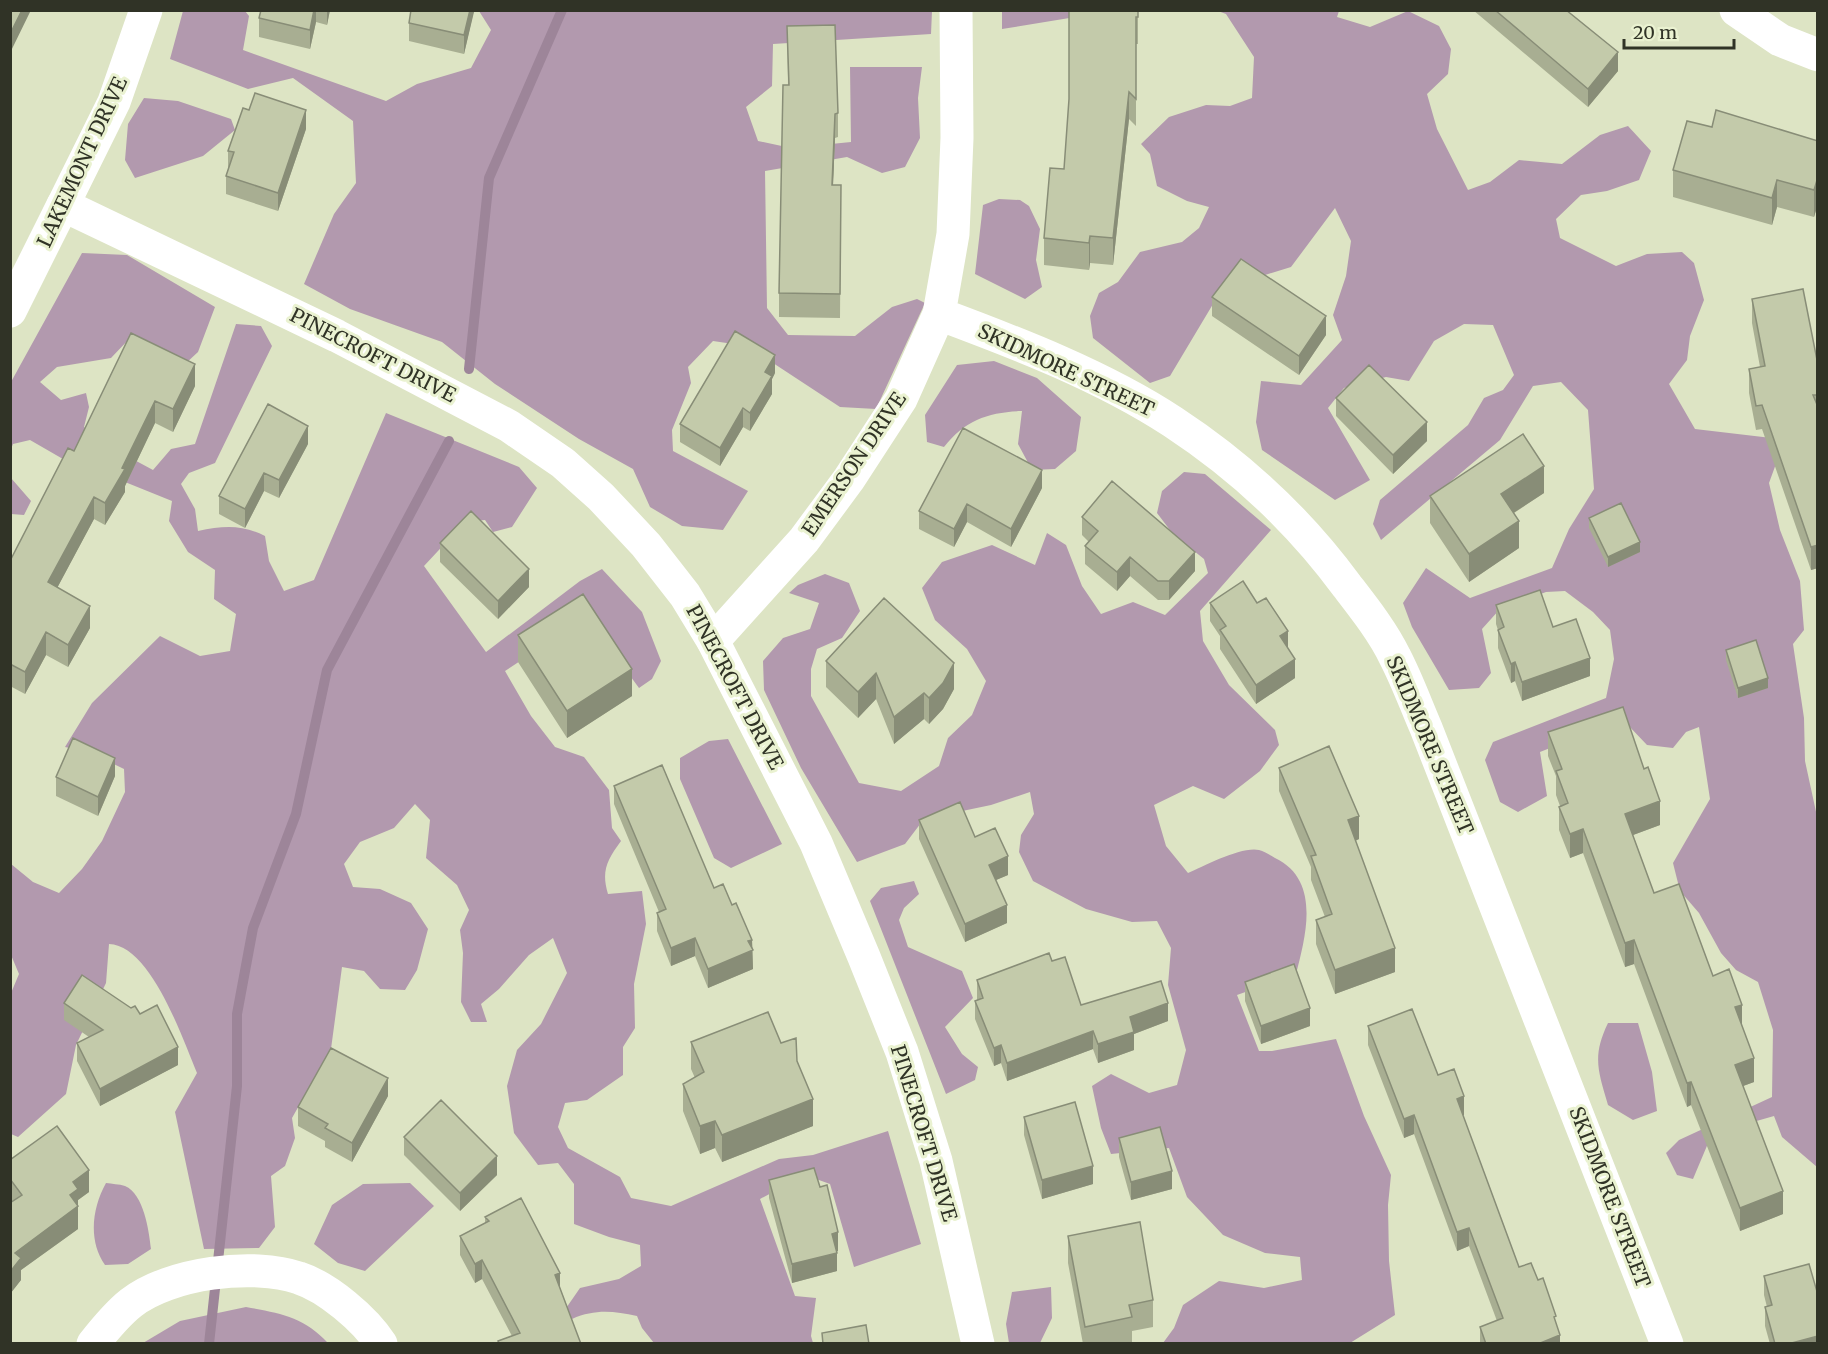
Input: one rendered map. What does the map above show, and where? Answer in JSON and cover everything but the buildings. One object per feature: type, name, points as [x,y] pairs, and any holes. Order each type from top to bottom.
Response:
[{"type":"street","name":"LAKEMONT DRIVE","points":[[10,311],[114,102],[146,10]]},
{"type":"street","name":"EMERSON DRIVE","points":[[713,641],[804,540],[849,479],[901,399],[939,314],[953,234],[957,138],[956,10]]},
{"type":"street","points":[[1737,10],[1780,40],[1818,55]]},
{"type":"street","name":"PINECROFT DRIVE","points":[[63,205],[337,336],[509,426],[563,463],[616,512],[685,595],[713,641],[816,843],[902,1052],[936,1161],[978,1344]]},
{"type":"street","name":"SKIDMORE STREET","points":[[939,314],[994,334],[1115,389],[1173,422],[1276,503],[1316,544],[1358,601],[1394,656],[1426,728],[1667,1344]]},
{"type":"street","points":[[93,1344],[131,1303],[161,1287],[201,1274],[253,1271],[299,1278],[341,1302],[381,1344]]},
{"type":"shaded area","points":[[1002,10],[1112,11],[1002,29]]},
{"type":"shaded area","points":[[183,11],[245,11],[249,16],[243,50],[386,101],[417,84],[471,68],[491,30],[479,11],[932,11],[931,34],[773,44],[772,86],[746,107],[758,141],[791,148],[851,142],[850,67],[922,67],[918,98],[920,138],[905,167],[882,173],[847,157],[765,171],[767,308],[788,335],[855,336],[892,307],[917,299],[925,303],[876,409],[840,407],[747,346],[713,341],[688,367],[691,383],[672,430],[673,451],[748,491],[723,530],[682,526],[650,507],[633,469],[579,439],[495,384],[442,342],[350,309],[304,284],[334,214],[356,183],[353,121],[293,78],[248,89],[170,59]]},
{"type":"shaded area","points":[[1218,11],[1339,11],[1337,17],[1370,27],[1408,11],[1439,26],[1451,49],[1448,74],[1427,94],[1437,129],[1468,190],[1490,182],[1519,160],[1562,164],[1600,135],[1628,126],[1651,151],[1639,180],[1607,191],[1581,195],[1556,219],[1560,238],[1616,266],[1647,254],[1682,252],[1694,263],[1704,300],[1690,336],[1687,360],[1669,384],[1695,429],[1780,439],[1777,461],[1769,483],[1780,530],[1800,581],[1804,630],[1793,644],[1804,718],[1805,761],[1818,821],[1817,1167],[1782,1137],[1774,1116],[1732,1128],[1709,1141],[1693,1179],[1677,1175],[1666,1153],[1679,1140],[1772,1097],[1773,1030],[1758,982],[1736,970],[1721,953],[1699,913],[1680,891],[1673,863],[1710,799],[1699,727],[1686,732],[1673,748],[1647,745],[1627,724],[1613,723],[1540,752],[1547,796],[1518,812],[1500,802],[1485,760],[1493,742],[1606,698],[1614,659],[1610,630],[1593,612],[1565,591],[1546,592],[1500,609],[1482,629],[1491,673],[1479,688],[1449,690],[1412,627],[1403,603],[1426,568],[1470,598],[1552,568],[1569,529],[1594,489],[1588,410],[1561,382],[1533,386],[1500,440],[1381,540],[1373,524],[1380,500],[1468,425],[1484,398],[1503,390],[1514,375],[1493,325],[1464,324],[1434,341],[1409,381],[1386,377],[1344,388],[1328,408],[1370,480],[1335,500],[1262,450],[1256,422],[1261,381],[1301,385],[1342,340],[1333,315],[1346,276],[1351,241],[1335,208],[1291,267],[1265,275],[1249,274],[1222,289],[1170,376],[1150,383],[1093,338],[1090,316],[1099,293],[1118,282],[1140,252],[1182,242],[1199,228],[1209,207],[1187,201],[1157,186],[1150,154],[1141,144],[1169,117],[1206,105],[1230,106],[1252,98],[1254,57],[1226,14]]},
{"type":"shaded area","points":[[144,98],[178,101],[231,119],[235,130],[203,156],[135,178],[125,160],[128,124]]},
{"type":"shaded area","points":[[999,199],[1020,200],[1029,206],[1040,229],[1036,260],[1042,287],[1025,299],[975,274],[983,205]]},
{"type":"shaded area","points":[[82,253],[127,255],[215,307],[198,352],[185,364],[131,337],[111,358],[57,367],[40,382],[61,400],[86,393],[89,407],[84,427],[101,442],[153,470],[171,449],[195,444],[236,324],[261,326],[272,346],[215,463],[189,473],[181,484],[195,509],[198,531],[232,527],[248,529],[265,536],[269,561],[284,591],[314,580],[386,413],[519,467],[537,488],[512,527],[493,532],[485,520],[465,522],[424,566],[486,652],[580,581],[602,569],[642,612],[661,661],[652,679],[639,688],[587,617],[505,671],[531,716],[555,747],[584,757],[609,790],[612,828],[621,841],[612,854],[605,872],[608,894],[642,891],[646,924],[634,984],[635,1028],[623,1047],[623,1075],[587,1100],[565,1103],[558,1127],[568,1148],[620,1177],[631,1198],[671,1206],[779,1159],[813,1155],[888,1131],[921,1244],[854,1267],[830,1184],[805,1175],[760,1199],[795,1296],[816,1298],[811,1336],[813,1343],[654,1343],[642,1328],[637,1316],[604,1312],[572,1319],[562,1314],[580,1288],[619,1279],[641,1266],[640,1245],[574,1224],[574,1184],[558,1163],[538,1165],[514,1133],[507,1086],[517,1050],[541,1024],[567,973],[553,938],[529,955],[499,989],[481,1004],[487,1022],[471,1022],[461,1002],[463,953],[460,930],[469,910],[457,885],[426,858],[430,820],[415,804],[394,828],[360,842],[344,864],[353,887],[380,889],[411,903],[428,929],[417,970],[405,990],[380,989],[364,971],[342,967],[331,1049],[292,1118],[295,1138],[285,1166],[271,1176],[275,1227],[259,1248],[204,1249],[175,1112],[197,1073],[164,996],[138,960],[124,948],[109,944],[106,983],[76,1045],[66,1094],[18,1137],[11,1134],[11,993],[19,974],[11,955],[11,864],[33,882],[59,893],[82,869],[102,841],[125,792],[124,769],[91,753],[65,747],[92,703],[160,636],[200,656],[230,651],[236,614],[214,599],[215,570],[188,552],[169,521],[172,501],[125,482],[82,470],[30,440],[13,444],[11,449],[11,382]]},
{"type":"shaded area","points":[[994,361],[1037,378],[1081,417],[1076,451],[1055,469],[1032,470],[1018,444],[1022,411],[999,413],[978,419],[960,430],[944,447],[927,442],[925,415],[957,365]]},
{"type":"shaded area","points":[[1184,472],[1205,474],[1271,530],[1200,611],[1203,641],[1229,685],[1275,730],[1279,745],[1260,771],[1224,799],[1193,786],[1154,805],[1166,846],[1188,873],[1233,854],[1259,850],[1290,868],[1299,880],[1304,894],[1306,926],[1296,974],[1237,995],[1259,1051],[1272,1051],[1336,1039],[1364,1116],[1391,1175],[1388,1205],[1389,1261],[1395,1315],[1350,1343],[1163,1343],[1174,1328],[1183,1305],[1219,1281],[1264,1288],[1302,1280],[1300,1257],[1265,1253],[1223,1235],[1187,1197],[1169,1148],[1111,1154],[1101,1128],[1092,1086],[1111,1074],[1149,1093],[1177,1085],[1186,1050],[1168,985],[1171,948],[1157,921],[1132,922],[1086,909],[1033,881],[1019,852],[1021,835],[1034,814],[1030,792],[991,805],[924,819],[905,844],[857,862],[801,768],[764,690],[763,661],[783,638],[810,629],[819,603],[789,593],[798,585],[825,574],[849,583],[860,611],[842,638],[817,649],[811,669],[811,696],[859,783],[901,791],[939,766],[948,738],[972,715],[986,681],[967,649],[935,620],[922,588],[942,562],[992,545],[1035,565],[1047,533],[1066,545],[1082,586],[1101,614],[1133,602],[1165,615],[1208,573],[1204,559],[1173,534],[1157,513],[1162,491]]},
{"type":"shaded area","points":[[11,478],[31,501],[24,515],[11,514]]},
{"type":"shaded area","points":[[728,739],[782,844],[731,868],[714,858],[680,779],[680,758],[709,741]]},
{"type":"shaded area","points":[[914,881],[919,894],[904,908],[899,920],[908,947],[962,971],[973,998],[945,1027],[962,1054],[978,1067],[975,1080],[946,1094],[870,901],[881,888]]},
{"type":"shaded area","points":[[1608,1023],[1638,1023],[1652,1072],[1657,1111],[1633,1120],[1608,1105],[1599,1073],[1598,1054]]},
{"type":"shaded area","points":[[106,1183],[123,1185],[131,1190],[137,1197],[144,1214],[151,1249],[128,1264],[105,1265],[96,1246],[95,1214]]},
{"type":"shaded area","points":[[410,1183],[434,1206],[365,1271],[338,1263],[314,1244],[332,1205],[363,1184]]},
{"type":"shaded area","points":[[1051,1287],[1052,1318],[1040,1343],[1009,1343],[1006,1324],[1012,1292]]},
{"type":"shaded area","points":[[246,1307],[291,1318],[310,1327],[328,1343],[143,1343],[180,1321]]},
{"type":"waterway","points":[[469,369],[489,178],[562,10]]},
{"type":"waterway","points":[[209,1344],[237,1086],[237,1014],[253,928],[296,814],[327,670],[449,441]]}]
